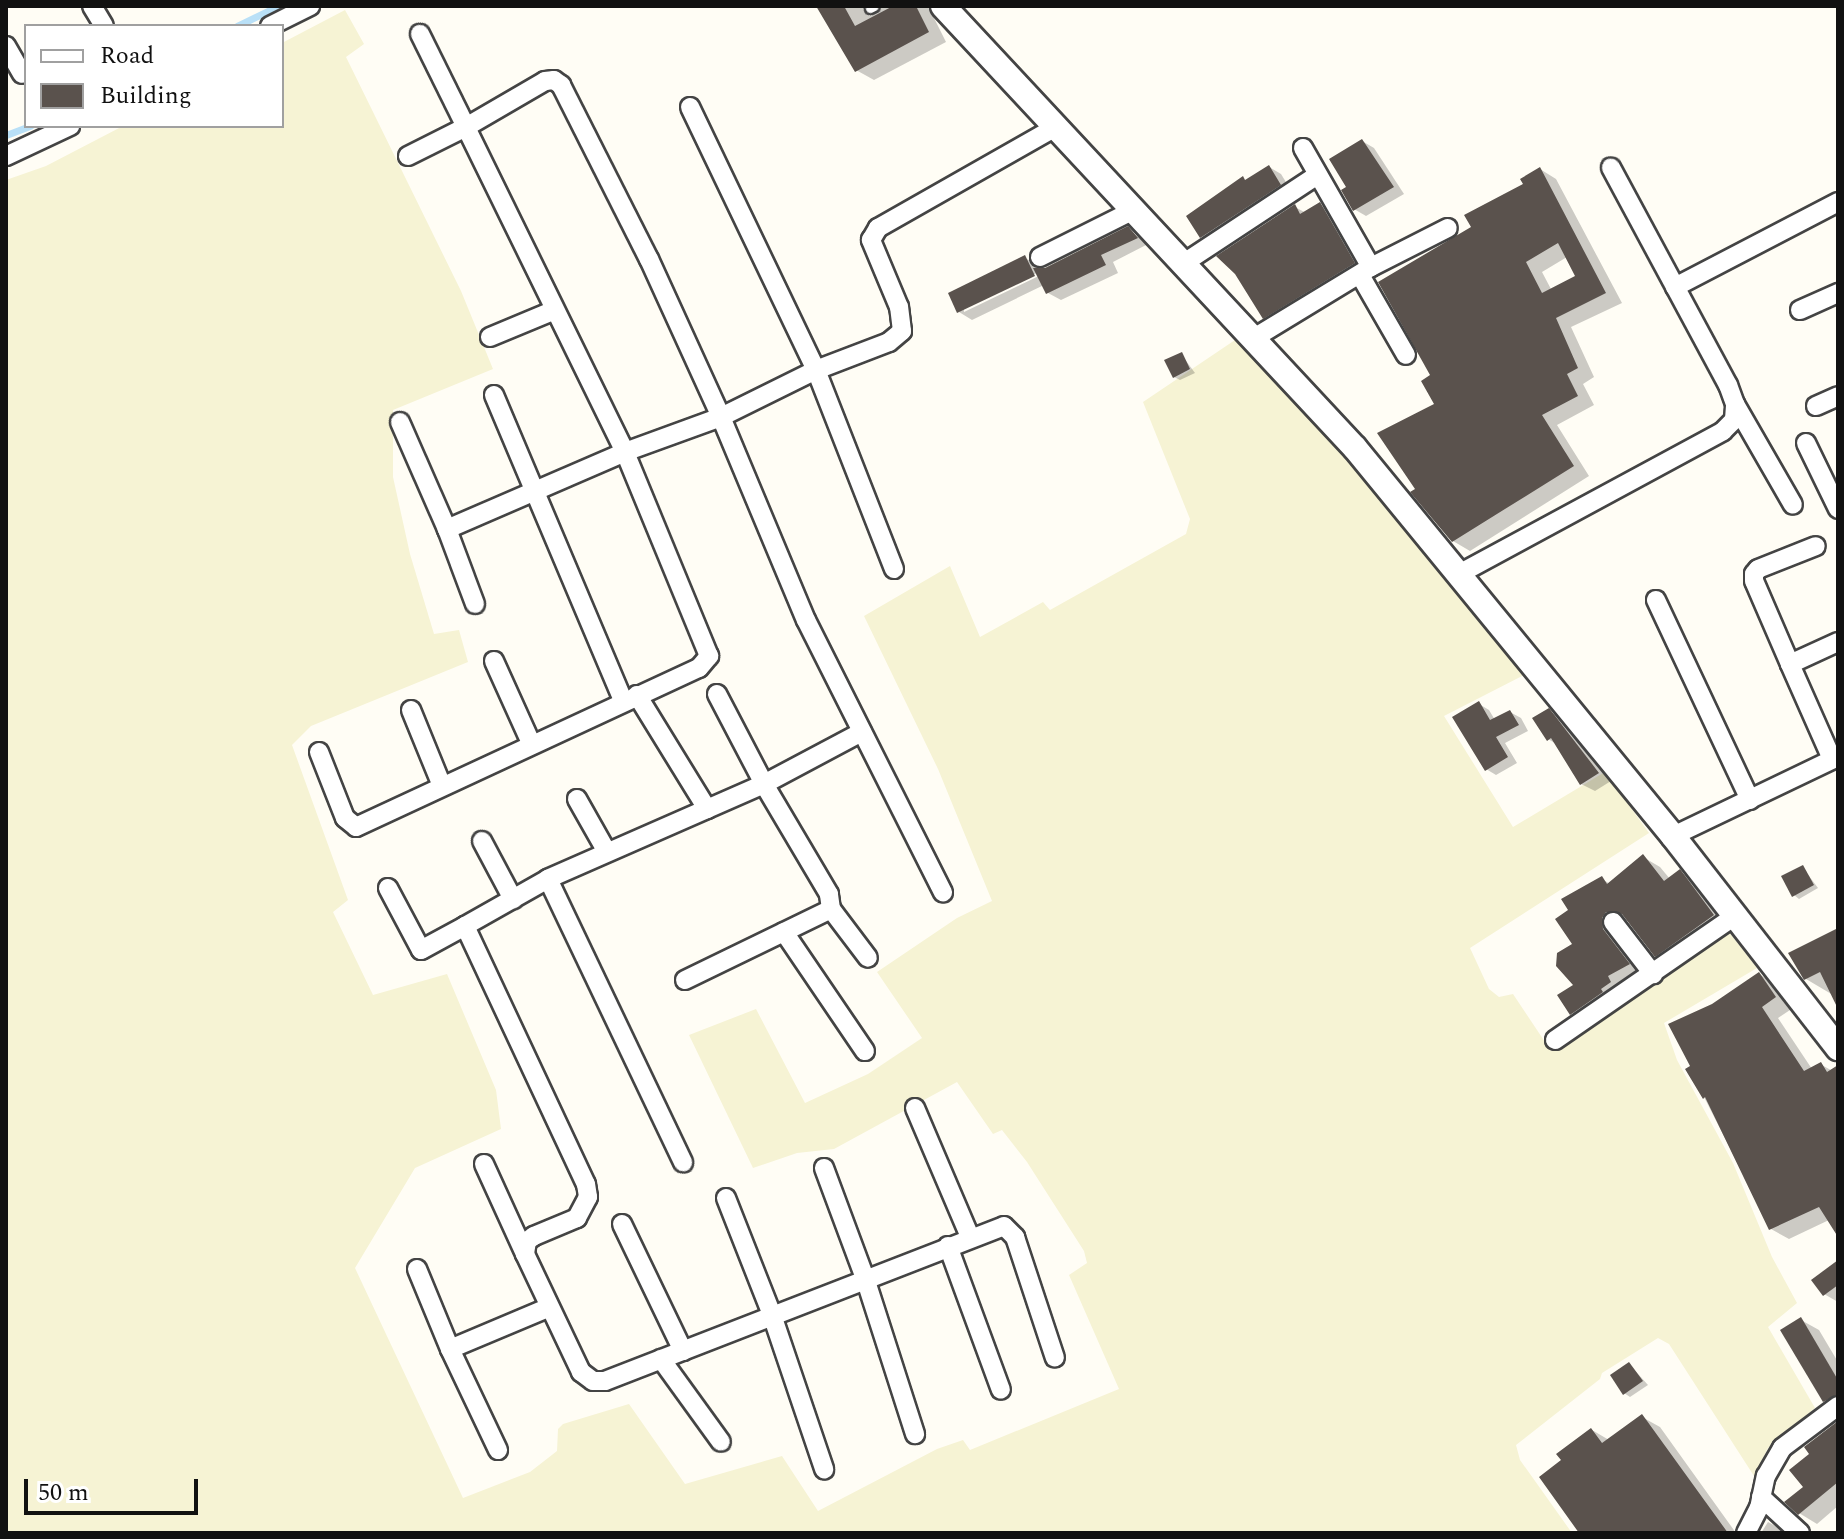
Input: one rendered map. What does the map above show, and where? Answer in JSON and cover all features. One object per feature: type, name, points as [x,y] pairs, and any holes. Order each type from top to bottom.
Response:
[{"type":"street","points":[[92,6],[103,24]]},
{"type":"street","points":[[274,24],[310,6]]},
{"type":"street","points":[[943,6],[1355,448],[1673,836],[1733,917],[1838,1048]]},
{"type":"street","points":[[319,752],[345,818],[356,827],[531,743],[699,668],[709,656],[625,452],[420,34]]},
{"type":"street","points":[[6,46],[22,74]]},
{"type":"street","points":[[408,156],[466,127],[545,81],[554,80],[561,85],[649,259],[721,417],[806,620],[943,892]]},
{"type":"street","points":[[690,107],[816,370],[894,569]]},
{"type":"street","points":[[447,529],[625,452],[721,417],[816,370],[889,342],[902,331],[899,307],[871,240],[878,228],[1056,127]]},
{"type":"street","points":[[6,156],[66,128]]},
{"type":"street","points":[[1303,148],[1406,355]]},
{"type":"street","points":[[1611,168],[1735,404],[1793,505]]},
{"type":"street","points":[[1184,263],[1316,176]]},
{"type":"street","points":[[1675,287],[1838,202]]},
{"type":"street","points":[[1040,257],[1134,210]]},
{"type":"street","points":[[1254,338],[1365,271],[1448,228]]},
{"type":"street","points":[[1800,310],[1838,293]]},
{"type":"street","points":[[490,337],[555,310]]},
{"type":"street","points":[[494,395],[534,491],[630,698],[707,809]]},
{"type":"street","points":[[1816,406],[1838,396]]},
{"type":"street","points":[[1459,574],[1723,431],[1734,420],[1735,404]]},
{"type":"street","points":[[400,422],[447,529],[475,604]]},
{"type":"street","points":[[1806,443],[1838,509]]},
{"type":"street","points":[[1673,836],[1835,758],[1754,581],[1758,569],[1816,546]]},
{"type":"street","points":[[1656,600],[1750,800]]},
{"type":"street","points":[[1790,664],[1838,642]]},
{"type":"street","points":[[494,661],[531,743]]},
{"type":"street","points":[[717,694],[764,784],[829,894],[831,909],[868,958]]},
{"type":"street","points":[[411,710],[442,786]]},
{"type":"street","points":[[388,888],[421,950],[548,879],[764,784],[862,732]]},
{"type":"street","points":[[577,799],[607,852]]},
{"type":"street","points":[[482,841],[513,899]]},
{"type":"street","points":[[548,879],[683,1162]]},
{"type":"street","points":[[685,980],[831,909]]},
{"type":"street","points":[[1555,1040],[1733,917]]},
{"type":"street","points":[[1613,922],[1653,974]]},
{"type":"street","points":[[465,926],[586,1184],[588,1197],[577,1218],[534,1236],[527,1241],[525,1254]]},
{"type":"street","points":[[784,932],[865,1051]]},
{"type":"street","points":[[915,1108],[970,1237]]},
{"type":"street","points":[[484,1164],[581,1372],[593,1381],[605,1381],[993,1228],[1010,1230],[1055,1358]]},
{"type":"street","points":[[824,1168],[865,1278],[915,1434]]},
{"type":"street","points":[[726,1198],[772,1315],[824,1469]]},
{"type":"street","points":[[622,1224],[683,1351]]},
{"type":"street","points":[[948,1246],[1001,1390]]},
{"type":"street","points":[[417,1269],[450,1349],[498,1450]]},
{"type":"street","points":[[450,1349],[550,1307]]},
{"type":"street","points":[[661,1359],[721,1442]]},
{"type":"street","points":[[1746,1533],[1766,1476],[1782,1448],[1838,1406]]},
{"type":"street","points":[[1761,1497],[1800,1533]]},
{"type":"shaded area","points":[[345,10],[364,44],[346,57],[461,291],[493,369],[393,410],[393,477],[410,554],[434,634],[459,630],[468,662],[311,726],[292,745],[348,900],[333,912],[373,995],[447,974],[496,1090],[501,1129],[415,1168],[355,1268],[463,1498],[530,1472],[557,1451],[558,1429],[563,1424],[629,1404],[685,1484],[782,1456],[818,1511],[937,1449],[963,1440],[970,1450],[1119,1389],[1069,1275],[1087,1263],[1084,1251],[1027,1162],[1002,1130],[993,1134],[957,1082],[834,1149],[797,1153],[753,1168],[689,1035],[756,1009],[805,1103],[868,1074],[922,1038],[877,972],[957,918],[992,901],[938,769],[864,616],[950,566],[980,637],[1043,602],[1050,610],[1186,534],[1190,519],[1143,402],[1238,338],[1317,419],[1526,674],[1444,716],[1513,827],[1605,772],[1649,833],[1470,948],[1489,989],[1499,997],[1513,994],[1551,1051],[1729,932],[1757,968],[1664,1023],[1677,1060],[1733,1163],[1772,1257],[1797,1303],[1768,1327],[1815,1408],[1768,1448],[1754,1476],[1669,1344],[1658,1338],[1602,1373],[1600,1379],[1516,1445],[1520,1460],[1572,1533],[6,1533],[6,180],[46,166],[119,128],[284,128],[284,42]]},
{"type":"building","points":[[816,6],[844,6],[855,26],[893,6],[916,6],[929,32],[855,72]]},
{"type":"building","points":[[1362,139],[1394,187],[1353,211],[1341,190],[1346,187],[1329,159]]},
{"type":"building","points":[[1269,165],[1281,185],[1200,238],[1186,216],[1243,176],[1245,180]]},
{"type":"building","points":[[1540,167],[1606,293],[1556,318],[1578,368],[1567,374],[1578,396],[1542,415],[1574,466],[1452,542],[1410,492],[1415,489],[1377,433],[1434,404],[1421,381],[1430,375],[1378,282],[1471,227],[1464,215],[1523,184],[1520,179]],"holes":[[[1558,243],[1575,276],[1542,293],[1526,262]]]},
{"type":"building","points":[[1320,202],[1355,263],[1263,319],[1235,274],[1216,256],[1295,204],[1300,214]]},
{"type":"building","points":[[1128,226],[1138,238],[1101,255],[1106,265],[1046,294],[1033,268],[1045,268]]},
{"type":"building","points":[[1025,255],[1035,276],[957,313],[948,293]]},
{"type":"building","points":[[1182,352],[1190,369],[1173,378],[1164,360]]},
{"type":"building","points":[[1479,701],[1490,720],[1510,710],[1519,725],[1496,737],[1508,757],[1485,771],[1452,717]]},
{"type":"building","points":[[1549,708],[1599,773],[1580,785],[1551,738],[1547,741],[1532,718]]},
{"type":"building","points":[[1643,854],[1664,881],[1680,869],[1714,915],[1655,957],[1622,914],[1606,912],[1602,918],[1603,929],[1630,964],[1608,976],[1611,982],[1601,989],[1603,992],[1570,1015],[1557,995],[1573,985],[1556,966],[1557,953],[1572,944],[1555,919],[1568,910],[1561,899],[1602,876],[1607,884]]},
{"type":"building","points":[[1803,865],[1814,885],[1792,897],[1781,876]]},
{"type":"building","points":[[1838,928],[1838,1009],[1820,972],[1804,980],[1788,953]]},
{"type":"building","points":[[1759,972],[1776,997],[1762,1007],[1804,1071],[1821,1062],[1827,1072],[1838,1065],[1838,1237],[1819,1207],[1769,1230],[1705,1097],[1703,1099],[1685,1069],[1690,1066],[1668,1024],[1712,1004]]},
{"type":"building","points":[[1838,1260],[1838,1285],[1823,1296],[1811,1280]]},
{"type":"building","points":[[1801,1317],[1838,1380],[1838,1394],[1823,1402],[1780,1330]]},
{"type":"building","points":[[1629,1362],[1643,1381],[1623,1395],[1610,1375]]},
{"type":"building","points":[[1642,1414],[1728,1533],[1579,1533],[1539,1477],[1561,1460],[1556,1454],[1591,1428],[1602,1443]]},
{"type":"building","points":[[1838,1421],[1838,1482],[1798,1515],[1784,1502],[1803,1487],[1789,1470],[1809,1454],[1804,1447]]},
{"type":"waterway","points":[[241,24],[278,6]]},
{"type":"waterway","points":[[6,135],[25,128]]}]
